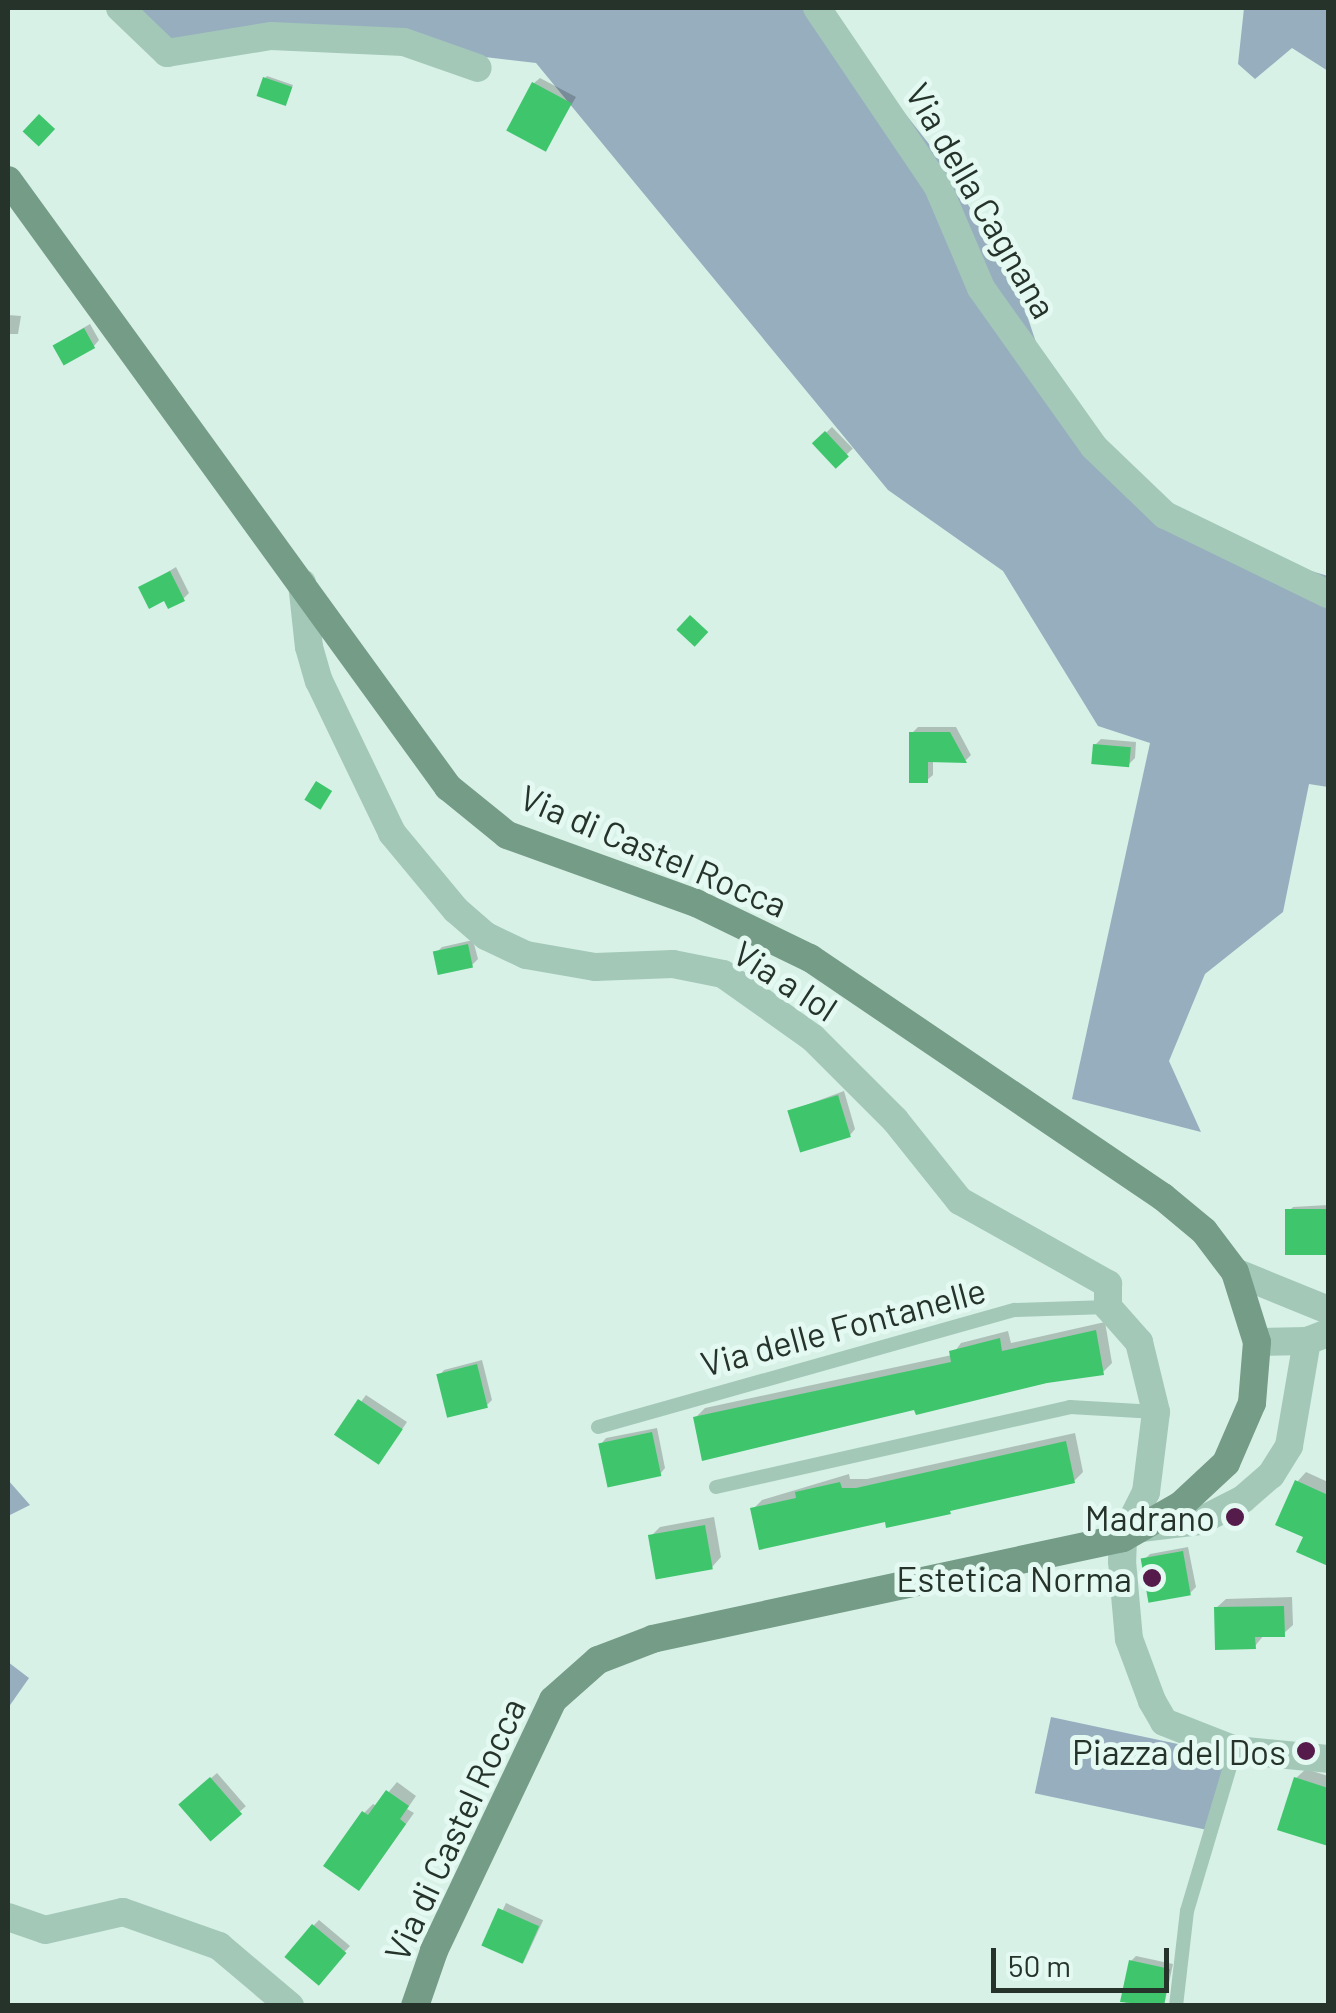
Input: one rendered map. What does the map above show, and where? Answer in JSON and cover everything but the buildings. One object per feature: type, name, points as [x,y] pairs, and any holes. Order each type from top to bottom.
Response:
[{"type":"main road","name":"Via di Castel Rocca","points":[[8,180],[448,787],[508,835],[696,903],[810,958],[1163,1197],[1204,1230],[1236,1272],[1257,1342],[1252,1403],[1226,1463],[1181,1505],[1131,1534],[653,1640],[598,1660],[553,1700],[434,1952],[415,2006]]},
{"type":"street","points":[[120,8],[167,53],[271,36],[404,42],[478,68]]},
{"type":"street","name":"Via della Cagnana","points":[[817,8],[938,187],[981,288],[1094,447],[1165,515],[1328,594]]},
{"type":"street","name":"Via a Iol","points":[[302,583],[319,682],[392,833],[456,910],[486,936],[526,955],[594,967],[674,964],[722,974],[814,1038],[895,1120],[960,1202],[1108,1284],[1108,1307],[1139,1342],[1156,1412],[1146,1492],[1131,1534]]},
{"type":"street","points":[[1236,1272],[1328,1310]]},
{"type":"street","points":[[1257,1342],[1318,1337]]},
{"type":"street","name":"Via di Castel Rocca","points":[[1131,1534],[1200,1521],[1243,1499],[1271,1475],[1288,1446],[1318,1337]]},
{"type":"street","points":[[1131,1534],[1129,1639],[1164,1722],[1236,1750],[1328,1759]]},
{"type":"street","points":[[8,1917],[44,1930],[123,1912],[219,1946],[290,2006]]},
{"type":"lane","name":"Via delle Fontanelle","points":[[598,1426],[1015,1310],[1108,1307]]},
{"type":"lane","points":[[716,1487],[1070,1407],[1156,1412]]},
{"type":"lane","points":[[1176,2006],[1186,1912],[1236,1750]]},
{"type":"shaded area","points":[[112,8],[822,8],[929,144],[1014,276],[1062,421],[1174,530],[1328,576],[1328,787],[1309,784],[1283,912],[1205,974],[1169,1061],[1201,1132],[1072,1099],[1150,743],[1098,726],[1003,571],[888,490],[536,63],[306,36],[160,51]]},
{"type":"shaded area","points":[[1244,8],[1328,8],[1328,71],[1292,48],[1255,79],[1238,64]]},
{"type":"shaded area","points":[[8,1480],[30,1505],[8,1516]]},
{"type":"shaded area","points":[[8,1662],[29,1678],[8,1708]]},
{"type":"shaded area","points":[[1051,1717],[1227,1754],[1211,1831],[1035,1793]]},
{"type":"place","name":"Madrano","points":[[1235,1517]]},
{"type":"place","name":"Estetica Norma","points":[[1152,1578]]},
{"type":"place","name":"Piazza del Dos","points":[[1306,1751]]}]
